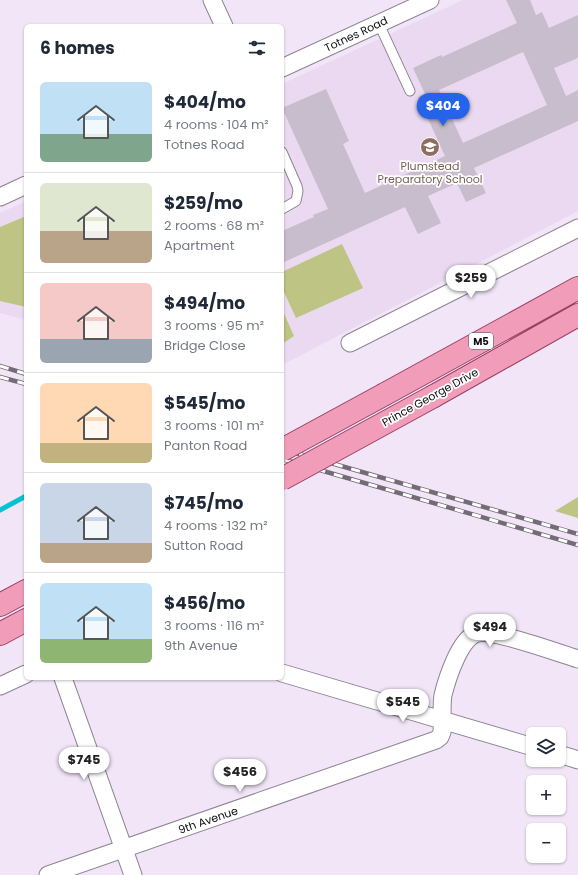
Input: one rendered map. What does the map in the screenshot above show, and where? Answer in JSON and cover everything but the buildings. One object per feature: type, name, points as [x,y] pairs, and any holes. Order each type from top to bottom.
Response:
[{"type":"main road","name":"M5","points":[[284,449],[578,288]]},
{"type":"main road","name":"Prince George Drive","points":[[284,478],[578,315]]},
{"type":"main road","points":[[0,605],[24,592]]},
{"type":"main road","points":[[0,634],[24,621]]},
{"type":"street","points":[[212,0],[223,24]]},
{"type":"street","name":"Totnes Road","points":[[284,67],[430,0]]},
{"type":"street","points":[[0,196],[24,186]]},
{"type":"street","points":[[350,343],[578,228]]},
{"type":"street","name":"9th Avenue","points":[[48,875],[431,743],[440,737],[443,720],[444,694],[456,657],[465,641],[474,634],[482,632],[497,635],[578,659]]},
{"type":"street","points":[[284,674],[526,744]]},
{"type":"street","points":[[0,686],[24,675]]},
{"type":"street","points":[[64,680],[133,875]]},
{"type":"street","points":[[566,756],[578,760]]},
{"type":"lane","points":[[379,24],[410,91]]},
{"type":"lane","points":[[284,157],[297,186],[298,192],[296,201],[284,209]]},
{"type":"shaded area","name":"Plumstead Preparatory School","points":[[463,0],[578,0],[578,211],[284,364],[284,83]]},
{"type":"shaded area","points":[[24,202],[24,319],[0,313],[0,213]]},
{"type":"green space","points":[[24,217],[24,307],[0,301],[0,227]]},
{"type":"green space","points":[[342,244],[363,288],[296,318],[284,292],[284,271]]},
{"type":"green space","points":[[284,314],[294,336],[284,343]]},
{"type":"green space","points":[[578,497],[578,518],[555,511]]},
{"type":"waterway","points":[[0,510],[24,497]]},
{"type":"railway","points":[[0,366],[24,373]]},
{"type":"railway","points":[[0,377],[24,383]]},
{"type":"railway","points":[[284,450],[578,534]]},
{"type":"railway","points":[[284,460],[578,545]]},
{"type":"place","name":"Plumstead Preparatory School","points":[[430,147]]}]
